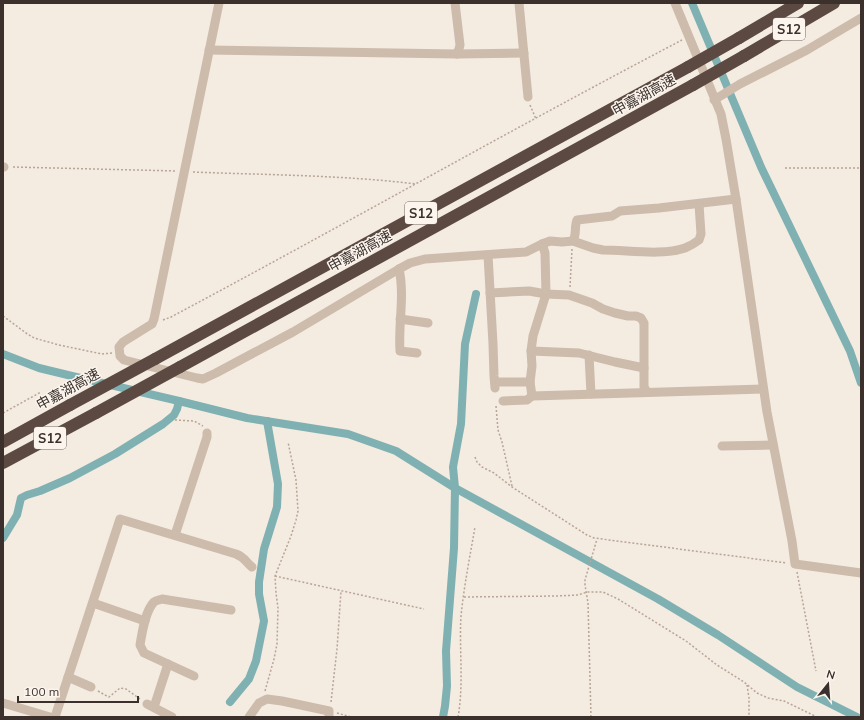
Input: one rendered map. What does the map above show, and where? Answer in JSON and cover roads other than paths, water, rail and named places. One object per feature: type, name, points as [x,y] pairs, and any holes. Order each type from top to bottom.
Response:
[{"type":"highway","name":"申嘉湖高速","points":[[3,442],[688,67],[798,3]]},
{"type":"highway","name":"申嘉湖高速","points":[[3,463],[693,85],[834,3]]},
{"type":"street","points":[[219,3],[183,172],[154,319],[152,324],[123,342],[119,347],[120,356],[124,360],[203,379],[293,332],[410,263],[425,259],[526,252],[550,241],[573,241],[603,250],[664,252],[675,250],[686,247],[699,240],[701,234],[700,204]]},
{"type":"street","points":[[455,3],[460,45],[457,54]]},
{"type":"street","points":[[519,3],[528,97]]},
{"type":"street","points":[[674,3],[717,98],[724,126],[763,389],[792,540],[795,564],[861,573]]},
{"type":"street","points":[[717,98],[740,84],[807,50],[861,18]]},
{"type":"street","points":[[209,50],[457,54],[524,53]]},
{"type":"street","points":[[573,241],[576,236],[575,225],[577,220],[612,216],[620,211],[700,204],[736,199]]},
{"type":"street","points":[[532,396],[530,382],[533,336],[546,294],[545,253],[542,244]]},
{"type":"street","points":[[488,255],[495,385],[530,382]]},
{"type":"street","points":[[399,269],[402,293],[399,339],[400,352],[417,353]]},
{"type":"street","points":[[490,292],[529,291],[546,294],[569,295],[615,313],[641,318],[644,323],[644,387],[647,392]]},
{"type":"street","points":[[400,319],[428,324]]},
{"type":"street","points":[[532,351],[579,353],[644,368]]},
{"type":"street","points":[[589,355],[591,394]]},
{"type":"street","points":[[503,401],[527,400],[532,396],[763,389]]},
{"type":"street","points":[[175,535],[207,433]]},
{"type":"street","points":[[722,446],[773,445]]},
{"type":"street","points":[[55,717],[120,519],[242,556],[252,567]]},
{"type":"street","points":[[194,676],[144,653],[140,645],[145,621],[150,608],[154,601],[162,598],[231,610]]},
{"type":"street","points":[[93,603],[145,621]]},
{"type":"street","points":[[168,664],[150,706],[172,717]]},
{"type":"street","points":[[68,677],[91,687]]},
{"type":"street","points":[[249,717],[259,703],[267,699],[282,701],[329,714]]},
{"type":"street","points":[[3,703],[50,717]]},
{"type":"waterway","points":[[692,3],[761,167],[850,351],[861,383]]},
{"type":"waterway","points":[[443,717],[447,686],[446,651],[454,548],[455,488],[453,467],[461,424],[465,344],[476,294]]},
{"type":"waterway","points":[[3,354],[39,368],[247,418],[348,434],[396,451],[455,488],[658,599],[718,635],[797,687],[857,717]]},
{"type":"waterway","points":[[3,538],[17,515],[21,498],[70,478],[115,454],[163,424],[174,415],[179,401]]},
{"type":"waterway","points":[[230,702],[249,679],[256,661],[264,621],[259,594],[259,582],[264,549],[277,507],[278,484],[267,421]]}]
